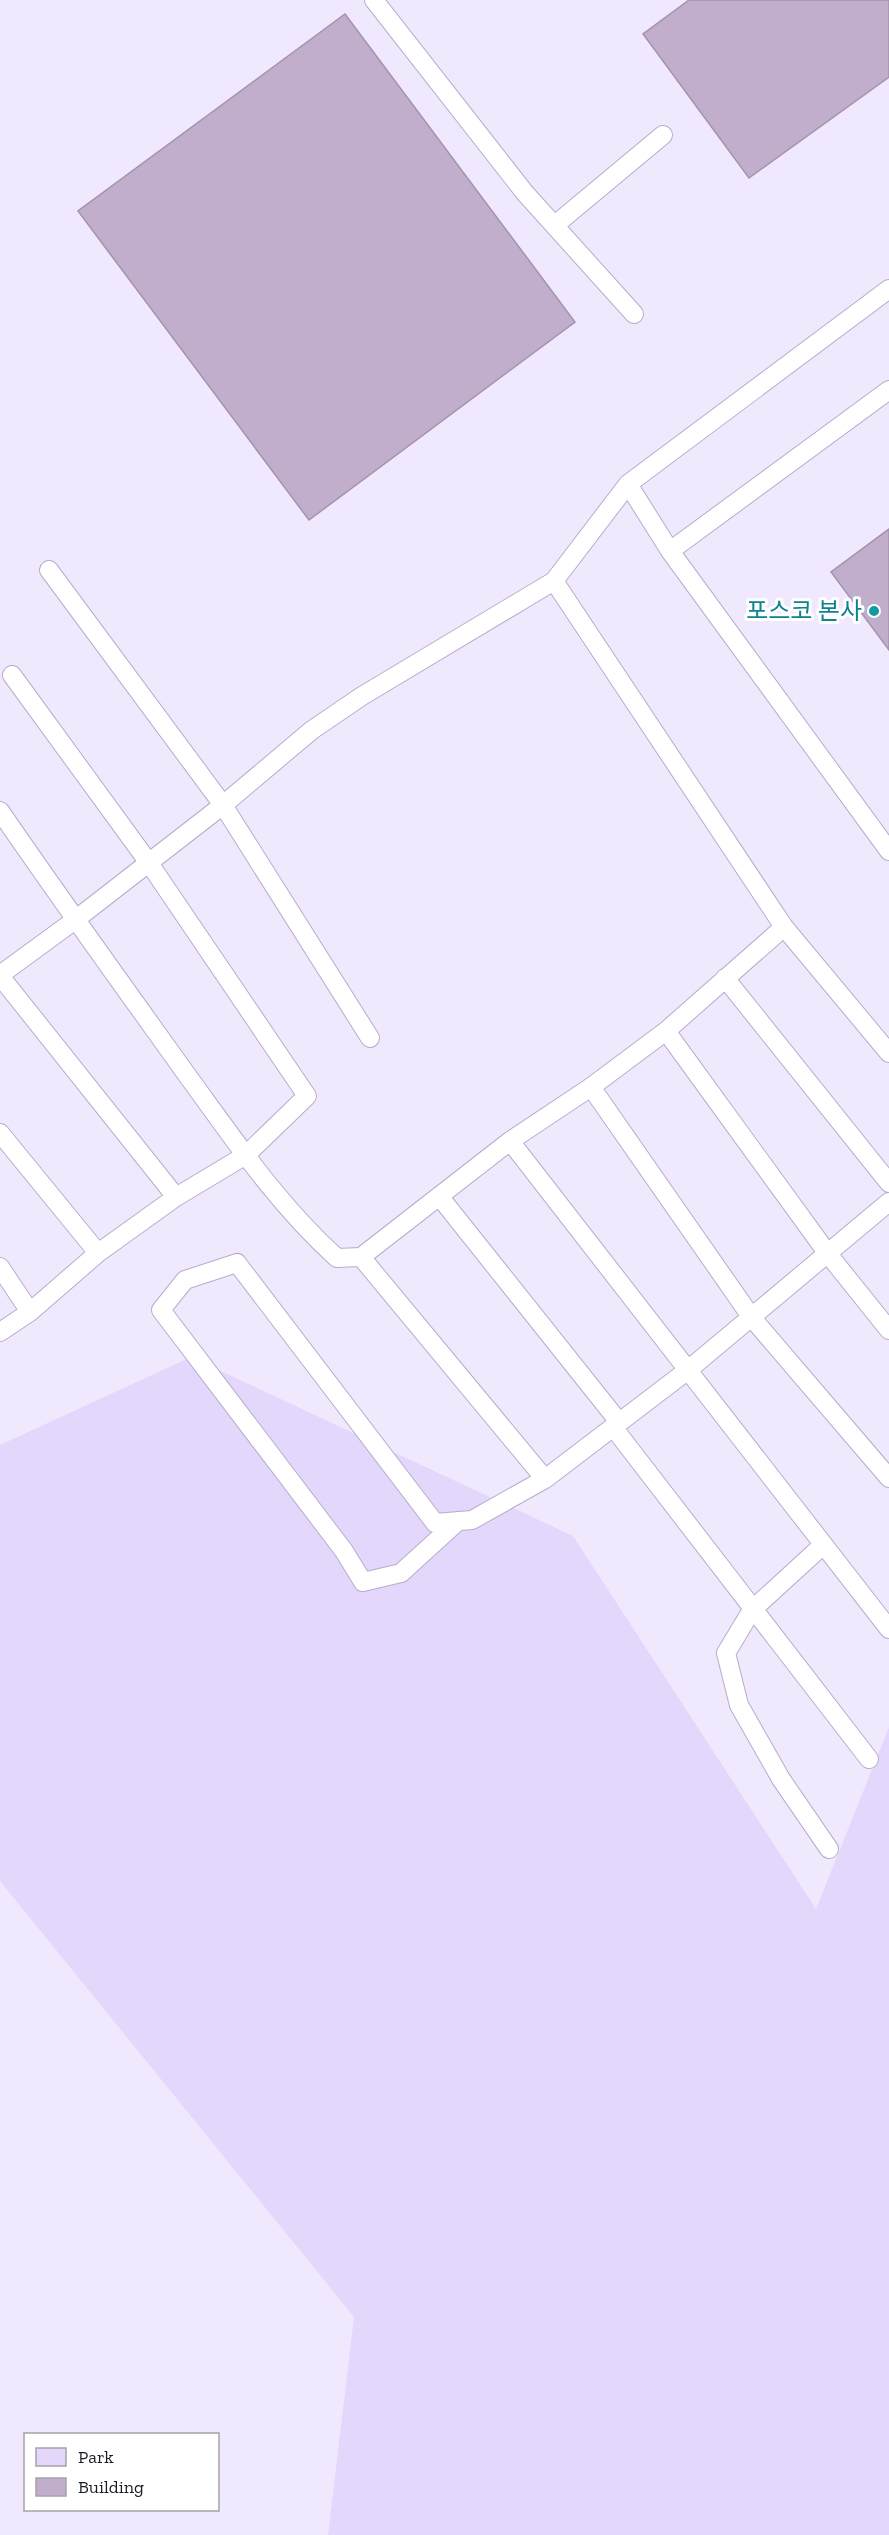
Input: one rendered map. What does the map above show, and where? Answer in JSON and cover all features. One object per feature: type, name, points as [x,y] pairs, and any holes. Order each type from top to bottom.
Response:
[{"type":"lane","points":[[374,0],[525,194],[634,314]]},
{"type":"lane","points":[[555,225],[663,135]]},
{"type":"lane","points":[[176,1197],[0,975],[223,805],[312,730],[362,696],[554,581],[628,484],[889,289]]},
{"type":"lane","points":[[670,551],[889,390]]},
{"type":"lane","points":[[628,484],[670,551],[889,851]]},
{"type":"lane","points":[[49,570],[223,805],[370,1038]]},
{"type":"lane","points":[[554,581],[784,927],[889,1053]]},
{"type":"lane","points":[[0,1332],[30,1312],[98,1253],[176,1197],[246,1155],[307,1096],[149,862],[12,675]]},
{"type":"lane","points":[[0,811],[75,920],[246,1155],[313,1236],[337,1258],[361,1257],[510,1141],[591,1087],[666,1031],[784,927]]},
{"type":"lane","points":[[725,978],[889,1183]]},
{"type":"lane","points":[[666,1031],[828,1254],[889,1330]]},
{"type":"lane","points":[[591,1087],[752,1318],[889,1478]]},
{"type":"lane","points":[[0,1133],[98,1253]]},
{"type":"lane","points":[[510,1141],[889,1629]]},
{"type":"lane","points":[[439,1196],[616,1425],[752,1610],[869,1759]]},
{"type":"lane","points":[[458,1521],[401,1573],[363,1582],[344,1551],[161,1310],[184,1280],[237,1263],[435,1523],[458,1521],[472,1520],[545,1479],[616,1425],[752,1318],[889,1202]]},
{"type":"lane","points":[[361,1257],[545,1479]]},
{"type":"lane","points":[[0,1267],[30,1312]]},
{"type":"lane","points":[[823,1545],[752,1610],[726,1653],[739,1705],[781,1779],[829,1849]]},
{"type":"green space","points":[[191,1357],[573,1536],[816,1909],[889,1727],[889,2535],[328,2535],[354,2317],[0,1881],[0,1445]]},
{"type":"building","points":[[689,0],[889,0],[889,77],[749,178],[643,34]]},
{"type":"building","points":[[345,14],[575,322],[309,520],[78,211]]},
{"type":"building","name":"포스코 본사","points":[[889,529],[889,650],[831,572]]},
{"type":"place","name":"포스코 본사","points":[[874,611]]}]
